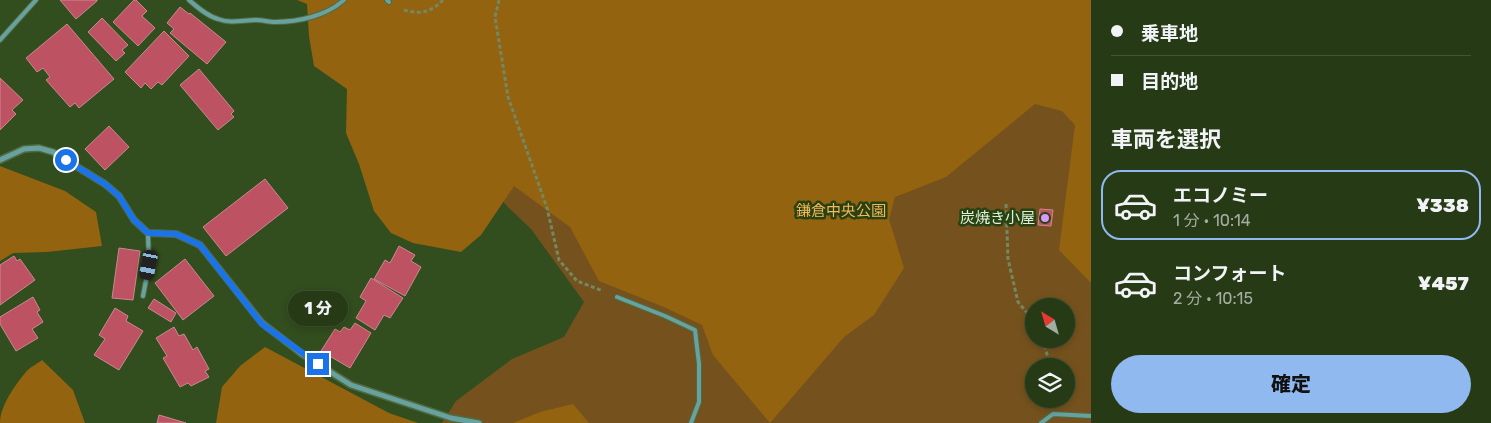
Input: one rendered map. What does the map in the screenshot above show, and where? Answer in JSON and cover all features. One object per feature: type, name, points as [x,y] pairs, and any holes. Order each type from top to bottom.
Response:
[{"type":"street","points":[[0,160],[24,150],[39,148],[53,152],[105,184],[119,196],[134,220],[148,233],[176,234],[200,245],[262,324],[302,354],[351,385],[451,418],[479,423]]},
{"type":"lane","points":[[0,40],[36,0]]},
{"type":"lane","points":[[189,0],[198,8],[218,19],[238,22],[256,20],[289,22],[328,11],[344,0]]},
{"type":"lane","points":[[143,296],[149,265],[148,233]]},
{"type":"lane","points":[[618,297],[695,330],[699,364],[699,402],[691,423]]},
{"type":"lane","points":[[1041,423],[1053,414],[1091,416]]},
{"type":"path","points":[[388,1],[405,11],[416,13],[428,12],[444,0]]},
{"type":"path","points":[[499,0],[496,17],[508,97],[547,208],[559,260],[577,281],[618,297]]},
{"type":"path","points":[[1006,204],[1008,259],[1018,302],[1025,310]]},
{"type":"green space","name":"鎌倉中央公園","points":[[297,0],[1091,0],[1091,283],[1059,250],[1075,125],[1062,111],[1035,104],[946,177],[895,197],[889,219],[904,268],[874,315],[844,337],[770,423],[713,355],[702,325],[664,307],[599,281],[570,227],[514,186],[481,235],[461,252],[413,243],[391,233],[374,211],[359,164],[346,133],[347,89],[314,66],[309,36],[307,4]]},
{"type":"green space","name":"鎌倉中央公園","points":[[1091,0],[1091,423],[442,423],[456,401],[512,359],[564,337],[584,302],[531,229],[457,153]]},
{"type":"green space","points":[[0,166],[65,191],[96,212],[102,246],[47,252],[13,253],[0,261]]},
{"type":"green space","points":[[265,347],[389,413],[418,423],[216,423],[222,387],[240,366]]},
{"type":"green space","points":[[42,360],[73,390],[85,423],[0,423],[5,403],[13,389],[28,370]]},
{"type":"green space","points":[[573,404],[589,423],[513,423],[540,412]]},
{"type":"building","points":[[60,0],[97,0],[97,1],[76,19]]},
{"type":"building","points":[[134,0],[147,11],[142,16],[155,28],[138,46],[113,22]]},
{"type":"building","points":[[180,7],[226,42],[207,64],[170,33],[174,29],[167,23]]},
{"type":"building","points":[[102,18],[128,45],[122,50],[125,53],[116,61],[88,32]]},
{"type":"building","points":[[67,24],[114,79],[79,108],[75,103],[70,107],[46,80],[50,77],[43,68],[37,72],[26,58]]},
{"type":"building","points":[[164,31],[189,56],[162,85],[158,82],[151,89],[145,83],[141,88],[125,72]]},
{"type":"building","points":[[199,69],[234,111],[231,114],[234,117],[218,130],[180,85]]},
{"type":"building","points":[[0,78],[23,100],[12,110],[16,114],[0,130]]},
{"type":"building","points":[[109,126],[129,147],[105,170],[85,149]]},
{"type":"building","points":[[265,179],[288,208],[226,256],[203,227]]},
{"type":"building","name":"炭焼き小屋","points":[[1040,209],[1053,210],[1051,226],[1038,225]]},
{"type":"building","points":[[399,246],[415,255],[411,261],[421,267],[405,296],[374,279],[385,260],[390,263]]},
{"type":"building","points":[[119,248],[140,251],[133,300],[112,298]]},
{"type":"building","points":[[14,256],[17,261],[20,259],[35,280],[0,305],[0,265]]},
{"type":"building","points":[[185,259],[214,296],[183,320],[155,283]]},
{"type":"building","points":[[371,278],[403,298],[390,318],[384,315],[375,330],[356,318],[366,301],[360,297]]},
{"type":"building","points":[[33,297],[40,310],[37,312],[43,322],[32,329],[38,338],[16,351],[0,324],[0,317]]},
{"type":"building","points":[[154,299],[176,313],[171,322],[148,308]]},
{"type":"building","points":[[115,308],[128,316],[126,321],[143,331],[119,370],[94,355],[105,339],[99,335]]},
{"type":"building","points":[[355,323],[371,333],[350,368],[321,351],[335,329],[340,332],[344,327],[350,330]]},
{"type":"building","points":[[174,327],[179,336],[184,334],[193,350],[197,347],[209,369],[205,371],[209,377],[191,386],[188,383],[180,387],[163,358],[167,356],[156,338]]},
{"type":"building","points":[[159,415],[186,423],[157,423]]},
{"type":"place","name":"炭焼き小屋","points":[[1045,218]]},
{"type":"route","points":[[66,160],[105,184],[119,196],[134,220],[148,233],[176,234],[200,245],[262,324],[318,364]]}]
